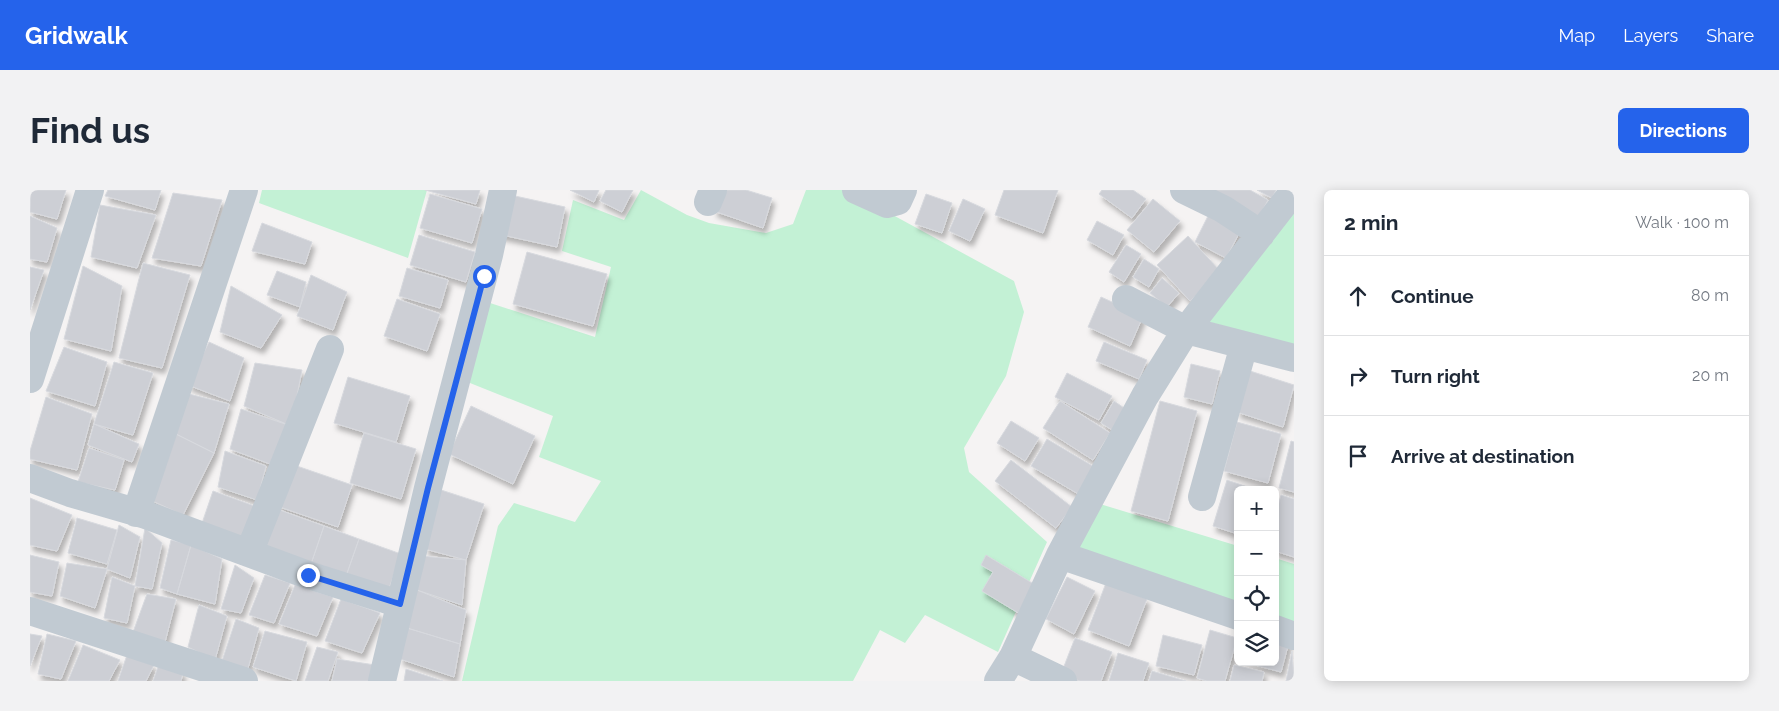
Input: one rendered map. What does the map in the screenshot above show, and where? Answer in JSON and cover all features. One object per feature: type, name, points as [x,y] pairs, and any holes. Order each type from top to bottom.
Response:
[{"type":"street","points":[[30,379],[90,190]]},
{"type":"street","points":[[136,513],[244,190]]},
{"type":"street","points":[[382,681],[428,488],[489,255],[503,190]]},
{"type":"street","points":[[856,190],[887,204],[898,201],[903,190]]},
{"type":"street","points":[[1184,190],[1222,209],[1262,234]]},
{"type":"street","points":[[998,681],[1013,657],[1060,555],[1145,396],[1186,330],[1294,191]]},
{"type":"street","points":[[1126,299],[1186,330],[1294,358]]},
{"type":"street","points":[[1202,497],[1244,345]]},
{"type":"street","points":[[249,553],[330,349]]},
{"type":"street","points":[[30,478],[136,513],[308,575],[400,604]]},
{"type":"street","points":[[1060,555],[1234,615]]},
{"type":"street","points":[[30,611],[244,681]]},
{"type":"street","points":[[1279,630],[1294,636]]},
{"type":"street","points":[[1013,657],[1063,681]]},
{"type":"green space","points":[[262,190],[427,190],[408,258],[259,203]]},
{"type":"green space","points":[[641,190],[687,215],[709,223],[766,233],[793,224],[806,190],[847,190],[1014,281],[1024,312],[1006,376],[964,448],[969,472],[1047,542],[998,652],[925,615],[905,643],[880,630],[853,681],[462,681],[498,526],[514,503],[575,522],[601,481],[539,457],[553,416],[465,381],[487,302],[595,337],[611,267],[562,251],[573,200],[624,220]]},
{"type":"green space","points":[[1294,211],[1294,345],[1209,322]]},
{"type":"green space","points":[[1100,504],[1234,545],[1234,606],[1073,548]]},
{"type":"green space","points":[[1279,559],[1294,564],[1294,627],[1279,621]]},
{"type":"building","points":[[31,190],[66,190],[57,219],[30,212]]},
{"type":"building","points":[[108,190],[161,190],[155,210],[105,196]]},
{"type":"building","points":[[425,190],[480,190],[476,204]]},
{"type":"building","points":[[570,190],[599,190],[594,202]]},
{"type":"building","points":[[606,190],[633,190],[622,212],[600,201]]},
{"type":"building","points":[[721,190],[746,190],[772,198],[763,228],[714,211]]},
{"type":"building","points":[[1004,190],[1058,190],[1043,233],[995,215]]},
{"type":"building","points":[[1102,190],[1133,190],[1146,199],[1132,218],[1099,194]]},
{"type":"building","points":[[1214,190],[1250,190],[1268,200],[1255,224]]},
{"type":"building","points":[[1257,190],[1276,190],[1272,198]]},
{"type":"building","points":[[173,193],[222,200],[201,266],[152,258]]},
{"type":"building","points":[[430,194],[482,209],[472,243],[420,228]]},
{"type":"building","points":[[506,194],[565,207],[557,247],[498,234]]},
{"type":"building","points":[[926,194],[952,203],[942,233],[915,224]]},
{"type":"building","points":[[963,199],[985,209],[970,241],[949,231]]},
{"type":"building","points":[[1153,199],[1180,221],[1154,252],[1127,230]]},
{"type":"building","points":[[100,205],[156,215],[137,268],[91,257]]},
{"type":"building","points":[[1211,210],[1243,226],[1226,258],[1195,242]]},
{"type":"building","points":[[30,216],[57,228],[47,262],[30,259]]},
{"type":"building","points":[[1097,221],[1124,235],[1113,255],[1087,240]]},
{"type":"building","points":[[262,223],[312,242],[305,264],[252,251]]},
{"type":"building","points":[[419,235],[475,252],[466,282],[410,265]]},
{"type":"building","points":[[1188,236],[1221,272],[1190,301],[1157,265]]},
{"type":"building","points":[[1126,245],[1141,254],[1124,282],[1109,272]]},
{"type":"building","points":[[527,252],[607,274],[593,326],[513,304]]},
{"type":"building","points":[[1144,259],[1159,269],[1149,287],[1133,277]]},
{"type":"building","points":[[143,263],[190,275],[162,368],[119,358]]},
{"type":"building","points":[[83,266],[122,286],[111,351],[64,339]]},
{"type":"building","points":[[30,267],[44,270],[30,310]]},
{"type":"building","points":[[407,268],[448,280],[440,308],[399,296]]},
{"type":"building","points":[[277,271],[306,282],[300,307],[267,295]]},
{"type":"building","points":[[311,275],[347,292],[333,330],[297,316]]},
{"type":"building","points":[[1162,278],[1179,293],[1167,307],[1150,293]]},
{"type":"building","points":[[231,286],[282,315],[261,348],[220,332]]},
{"type":"building","points":[[1101,297],[1143,316],[1130,346],[1088,327]]},
{"type":"building","points":[[397,299],[440,314],[427,351],[384,336]]},
{"type":"building","points":[[209,342],[244,358],[230,401],[188,385]]},
{"type":"building","points":[[1104,342],[1147,360],[1139,379],[1096,361]]},
{"type":"building","points":[[64,347],[107,362],[95,406],[46,391]]},
{"type":"building","points":[[114,362],[153,373],[133,435],[94,424]]},
{"type":"building","points":[[255,363],[302,370],[291,426],[244,406]]},
{"type":"building","points":[[1191,364],[1220,371],[1212,404],[1184,397]]},
{"type":"building","points":[[1250,371],[1294,385],[1283,427],[1237,412]]},
{"type":"building","points":[[1067,373],[1112,396],[1099,420],[1055,397]]},
{"type":"building","points":[[348,377],[410,396],[396,442],[334,423]]},
{"type":"building","points":[[181,392],[229,404],[214,453],[170,431]]},
{"type":"building","points":[[46,397],[92,414],[77,470],[30,459],[30,451]]},
{"type":"building","points":[[1060,401],[1110,433],[1093,460],[1043,428]]},
{"type":"building","points":[[1114,401],[1130,412],[1117,433],[1101,423]]},
{"type":"building","points":[[1160,401],[1197,411],[1168,521],[1131,511]]},
{"type":"building","points":[[471,406],[535,436],[513,484],[449,454]]},
{"type":"building","points":[[241,409],[291,426],[278,467],[230,449]]},
{"type":"building","points":[[1011,421],[1039,438],[1025,461],[997,443]]},
{"type":"building","points":[[1237,422],[1281,434],[1268,483],[1224,471]]},
{"type":"building","points":[[94,424],[139,444],[132,462],[88,445]]},
{"type":"building","points":[[170,431],[214,453],[183,515],[146,498]]},
{"type":"building","points":[[364,433],[416,449],[401,499],[350,483]]},
{"type":"building","points":[[1047,439],[1096,468],[1080,495],[1031,466]]},
{"type":"building","points":[[1291,441],[1294,442],[1294,492],[1279,488]]},
{"type":"building","points":[[89,448],[124,460],[115,490],[78,482]]},
{"type":"building","points":[[225,451],[266,466],[257,500],[218,487]]},
{"type":"building","points":[[1011,460],[1072,507],[1056,528],[995,481]]},
{"type":"building","points":[[291,464],[352,485],[338,527],[277,506]]},
{"type":"building","points":[[1227,480],[1245,486],[1234,486],[1234,533],[1213,526]]},
{"type":"building","points":[[438,489],[484,504],[466,560],[425,549]]},
{"type":"building","points":[[213,491],[260,508],[243,547],[199,532]]},
{"type":"building","points":[[1281,495],[1294,499],[1294,557],[1279,552],[1279,502]]},
{"type":"building","points":[[30,498],[72,515],[57,551],[30,545]]},
{"type":"building","points":[[274,508],[324,526],[310,567],[259,549]]},
{"type":"building","points":[[77,518],[117,530],[107,564],[68,553]]},
{"type":"building","points":[[119,525],[140,537],[130,578],[107,569]]},
{"type":"building","points":[[324,526],[359,539],[345,579],[310,567]]},
{"type":"building","points":[[145,528],[162,543],[152,589],[135,586]]},
{"type":"building","points":[[359,539],[401,554],[387,594],[345,579]]},
{"type":"building","points":[[171,540],[191,545],[177,594],[160,588]]},
{"type":"building","points":[[191,545],[222,559],[215,604],[177,594]]},
{"type":"building","points":[[30,555],[59,562],[52,596],[30,592]]},
{"type":"building","points":[[986,555],[1037,586],[1020,614],[982,591],[993,572],[981,565]]},
{"type":"building","points":[[421,556],[466,560],[462,605],[417,590]]},
{"type":"building","points":[[67,563],[107,569],[95,608],[60,596]]},
{"type":"building","points":[[235,565],[254,578],[241,613],[221,609]]},
{"type":"building","points":[[265,575],[290,583],[274,623],[249,615]]},
{"type":"building","points":[[112,577],[135,586],[127,623],[104,618]]},
{"type":"building","points":[[1067,577],[1095,591],[1074,634],[1046,619]]},
{"type":"building","points":[[1106,583],[1147,599],[1129,646],[1088,630]]},
{"type":"building","points":[[295,585],[333,597],[317,636],[279,624]]},
{"type":"building","points":[[417,590],[466,610],[460,644],[407,628]]},
{"type":"building","points":[[147,594],[176,599],[165,642],[133,632]]},
{"type":"building","points":[[341,599],[380,613],[362,653],[325,641]]},
{"type":"building","points":[[199,605],[227,616],[215,660],[188,647]]},
{"type":"building","points":[[236,619],[259,628],[247,672],[222,661]]},
{"type":"building","points":[[407,628],[460,644],[454,677],[400,659]]},
{"type":"building","points":[[1210,630],[1234,637],[1234,649],[1225,681],[1207,681],[1197,678]]},
{"type":"building","points":[[265,631],[307,642],[296,681],[253,667]]},
{"type":"building","points":[[30,634],[42,636],[30,666]]},
{"type":"building","points":[[47,634],[76,641],[61,679],[38,674]]},
{"type":"building","points":[[1163,635],[1202,645],[1194,675],[1156,666]]},
{"type":"building","points":[[1075,638],[1112,652],[1101,681],[1080,681],[1061,674]]},
{"type":"building","points":[[1279,639],[1289,642],[1281,672],[1259,666],[1279,666]]},
{"type":"building","points":[[83,645],[120,660],[109,681],[68,681]]},
{"type":"building","points":[[317,647],[338,652],[328,681],[305,681]]},
{"type":"building","points":[[1292,651],[1294,681],[1286,681]]},
{"type":"building","points":[[1118,653],[1149,663],[1143,681],[1109,681]]},
{"type":"building","points":[[127,655],[154,665],[146,681],[118,681]]},
{"type":"building","points":[[337,659],[375,665],[371,681],[332,681]]},
{"type":"building","points":[[160,661],[183,672],[181,681],[153,681]]},
{"type":"building","points":[[1234,665],[1264,672],[1262,681],[1230,681]]},
{"type":"building","points":[[406,669],[443,681],[404,681]]},
{"type":"building","points":[[1152,671],[1186,681],[1149,681]]},
{"type":"route","points":[[308,575],[400,604],[428,488],[484,276]]}]
